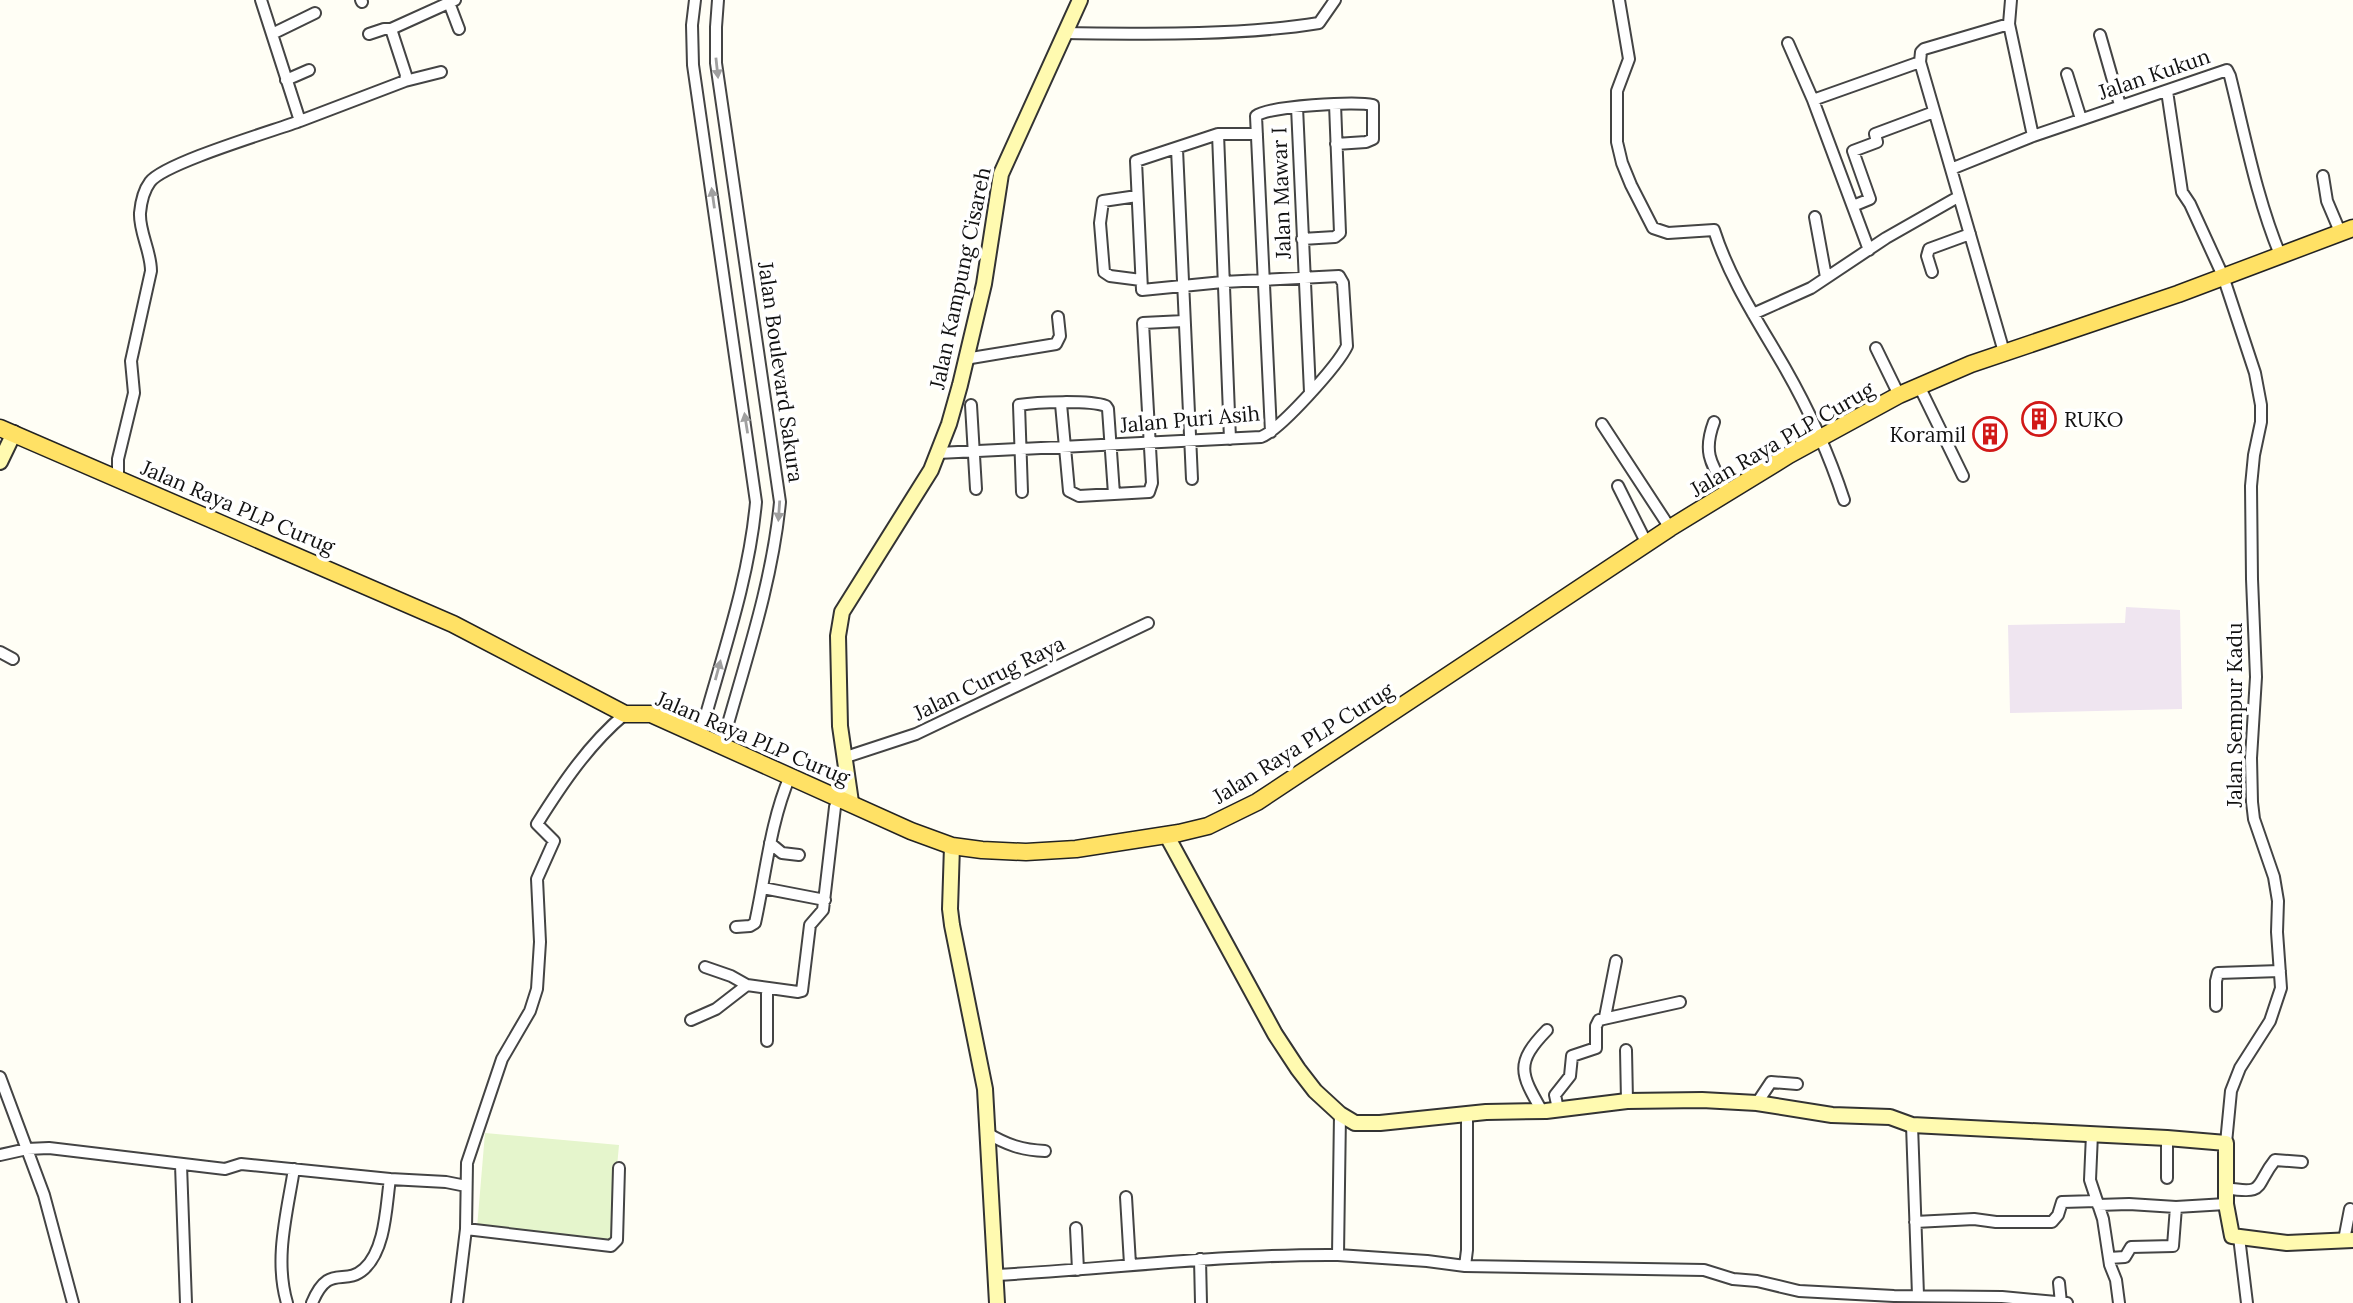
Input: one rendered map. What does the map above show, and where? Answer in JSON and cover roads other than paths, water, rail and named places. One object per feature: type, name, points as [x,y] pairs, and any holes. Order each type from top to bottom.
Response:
[{"type":"main road","name":"Jalan Raya PLP Curug","points":[[7,431],[453,624],[625,714],[651,714],[911,831],[952,846],[1003,852],[1056,850],[1167,836],[1208,826],[1257,802],[1670,528],[1821,437],[1899,395],[1949,372],[2178,294],[2347,231]]},
{"type":"street","points":[[261,0],[300,121]]},
{"type":"street","name":"Jalan Boulevard Sakura","points":[[695,0],[693,65],[756,502],[754,531],[746,569],[700,736]]},
{"type":"street","name":"Jalan Boulevard Sakura","points":[[718,0],[716,63],[780,502],[777,534],[768,574],[722,745]]},
{"type":"street","name":"Jalan Kampung Cisareh","points":[[846,800],[840,726],[838,636],[842,612],[931,470],[938,453],[955,404],[984,284],[1001,173],[1080,0]]},
{"type":"street","points":[[1065,33],[1193,32],[1294,27],[1319,23],[1335,0]]},
{"type":"street","points":[[1619,0],[1629,59],[1617,90],[1616,131],[1622,163],[1631,185],[1653,228],[1668,233],[1714,230],[1735,284],[1785,368],[1821,437],[1844,500]]},
{"type":"street","points":[[2011,0],[2009,24],[2033,136]]},
{"type":"street","points":[[369,34],[391,29],[451,1],[459,29]]},
{"type":"street","points":[[272,34],[315,13]]},
{"type":"street","points":[[2004,352],[1920,62],[1924,49],[2009,24]]},
{"type":"street","points":[[391,29],[406,75],[405,81]]},
{"type":"street","points":[[2100,35],[2120,105]]},
{"type":"street","points":[[1788,43],[1813,100],[1869,250]]},
{"type":"street","points":[[1813,100],[1920,62]]},
{"type":"street","points":[[286,80],[309,70]]},
{"type":"street","name":"Jalan Kukun","points":[[1951,169],[2120,105],[2224,71],[2229,72],[2270,231],[2281,257]]},
{"type":"street","points":[[118,477],[118,459],[134,393],[131,361],[151,271],[151,260],[139,215],[150,181],[173,166],[405,81],[441,72]]},
{"type":"street","points":[[2067,74],[2081,120]]},
{"type":"street","name":"Jalan Sempur Kadu","points":[[2167,91],[2182,192],[2223,276],[2255,373],[2261,405],[2251,486],[2256,677],[2251,758],[2252,802],[2254,819],[2274,877],[2278,901],[2281,988],[2276,1008],[2240,1068],[2231,1091],[2226,1143]]},
{"type":"street","points":[[1302,239],[1335,237],[1340,233],[1335,104]]},
{"type":"street","points":[[1271,432],[1256,134],[1258,113],[1297,107],[1371,104],[1374,108],[1373,139],[1336,144]]},
{"type":"street","name":"Jalan Mawar I","points":[[1297,107],[1310,392]]},
{"type":"street","points":[[1853,206],[1870,199],[1870,194],[1853,151],[1877,142],[1875,134],[1934,112]]},
{"type":"street","points":[[1141,285],[1136,161],[1218,134],[1256,134]]},
{"type":"street","points":[[1218,134],[1230,439]]},
{"type":"street","points":[[1177,149],[1192,479]]},
{"type":"street","points":[[2323,176],[2327,201],[2347,231]]},
{"type":"street","name":"Jalan Puri Asih","points":[[938,453],[1261,437],[1271,432],[1310,392],[1347,346],[1339,276],[1141,285],[1106,275],[1100,223],[1103,201],[1138,196]]},
{"type":"street","points":[[1753,314],[1811,288],[1893,233],[1958,197]]},
{"type":"street","points":[[1815,217],[1826,277]]},
{"type":"street","points":[[1933,272],[1927,256],[1929,249],[1970,234]]},
{"type":"street","points":[[965,359],[1056,344],[1060,336],[1058,317]]},
{"type":"street","points":[[1061,404],[1069,491],[1073,495],[1149,492],[1152,488],[1143,323],[1184,321]]},
{"type":"street","points":[[732,331],[756,328]]},
{"type":"street","points":[[1875,348],[1899,395]]},
{"type":"street","points":[[1922,385],[1922,392],[1963,476]]},
{"type":"street","points":[[1022,492],[1019,405],[1100,404],[1107,406],[1110,414],[1114,494]]},
{"type":"street","points":[[971,405],[976,489]]},
{"type":"street","points":[[1714,422],[1707,441],[1708,452],[1712,465],[1728,493]]},
{"type":"street","points":[[1602,424],[1670,528]]},
{"type":"street","points":[[0,462],[7,431]]},
{"type":"street","points":[[1618,486],[1647,544]]},
{"type":"street","name":"Jalan Curug Raya","points":[[843,758],[916,734],[1148,623]]},
{"type":"street","points":[[0,652],[13,659]]},
{"type":"street","points":[[457,1303],[466,1229],[467,1163],[502,1059],[530,1011],[537,989],[540,942],[537,879],[554,841],[537,824],[601,734],[625,714]]},
{"type":"street","points":[[736,927],[754,923],[778,804],[790,776]]},
{"type":"street","points":[[705,967],[747,985],[802,991],[810,925],[823,910],[825,900],[835,807],[846,800]]},
{"type":"street","points":[[1167,836],[1275,1034],[1306,1081],[1340,1114],[1355,1123],[1558,1110],[1627,1101],[1702,1100],[1757,1103],[1832,1115],[1890,1117],[1912,1125],[2226,1143],[2226,1204],[2232,1236],[2287,1243],[2348,1240],[2350,1209]]},
{"type":"street","points":[[770,844],[782,853],[799,855]]},
{"type":"street","points":[[952,846],[952,925],[985,1089],[997,1303]]},
{"type":"street","points":[[763,888],[825,900]]},
{"type":"street","points":[[1605,1017],[1616,961]]},
{"type":"street","points":[[2216,1006],[2218,973],[2280,971]]},
{"type":"street","points":[[691,1020],[716,1009],[747,985]]},
{"type":"street","points":[[767,989],[767,1041]]},
{"type":"street","points":[[1558,1110],[1555,1096],[1570,1076],[1572,1056],[1596,1048],[1597,1022],[1605,1017],[1681,1002]]},
{"type":"street","points":[[1542,1111],[1525,1079],[1525,1070],[1529,1048],[1547,1030]]},
{"type":"street","points":[[1626,1050],[1627,1101]]},
{"type":"street","points":[[0,1077],[44,1195],[73,1303]]},
{"type":"street","points":[[1757,1103],[1771,1082],[1797,1084]]},
{"type":"street","points":[[1339,1255],[1340,1114]]},
{"type":"street","points":[[1465,1266],[1467,1114]]},
{"type":"street","points":[[1912,1125],[1918,1295]]},
{"type":"street","points":[[987,1133],[1006,1145],[1045,1151]]},
{"type":"street","points":[[2092,1134],[2090,1180],[2103,1219],[2119,1303]]},
{"type":"street","points":[[2167,1138],[2167,1178]]},
{"type":"street","points":[[0,1155],[27,1149],[86,1151],[181,1165],[225,1169],[241,1164],[466,1186]]},
{"type":"street","points":[[2226,1188],[2254,1190],[2260,1186],[2276,1160],[2302,1162]]},
{"type":"street","points":[[181,1165],[186,1303]]},
{"type":"street","points":[[466,1229],[611,1246],[617,1240],[619,1168]]},
{"type":"street","points":[[287,1303],[282,1277],[281,1247],[294,1169]]},
{"type":"street","points":[[312,1303],[319,1287],[328,1279],[358,1272],[369,1262],[382,1234],[390,1179]]},
{"type":"street","points":[[1126,1197],[1130,1264]]},
{"type":"street","points":[[1915,1222],[1974,1219],[1996,1222],[2052,1222],[2058,1215],[2062,1202],[2176,1206],[2226,1204]]},
{"type":"street","points":[[2109,1258],[2125,1257],[2132,1247],[2173,1246],[2176,1206]]},
{"type":"street","points":[[1076,1228],[1078,1270]]},
{"type":"street","points":[[2239,1237],[2247,1303]]},
{"type":"street","points":[[996,1275],[1200,1259],[1339,1255],[1465,1266],[1704,1270],[1733,1279],[1757,1281],[1823,1298],[1918,1295],[2067,1303]]},
{"type":"street","points":[[1200,1259],[1201,1303]]},
{"type":"street","points":[[2059,1283],[2061,1303]]},
{"type":"place","name":"RUKO","points":[[2039,419]]},
{"type":"place","name":"Koramil","points":[[1990,434]]}]
